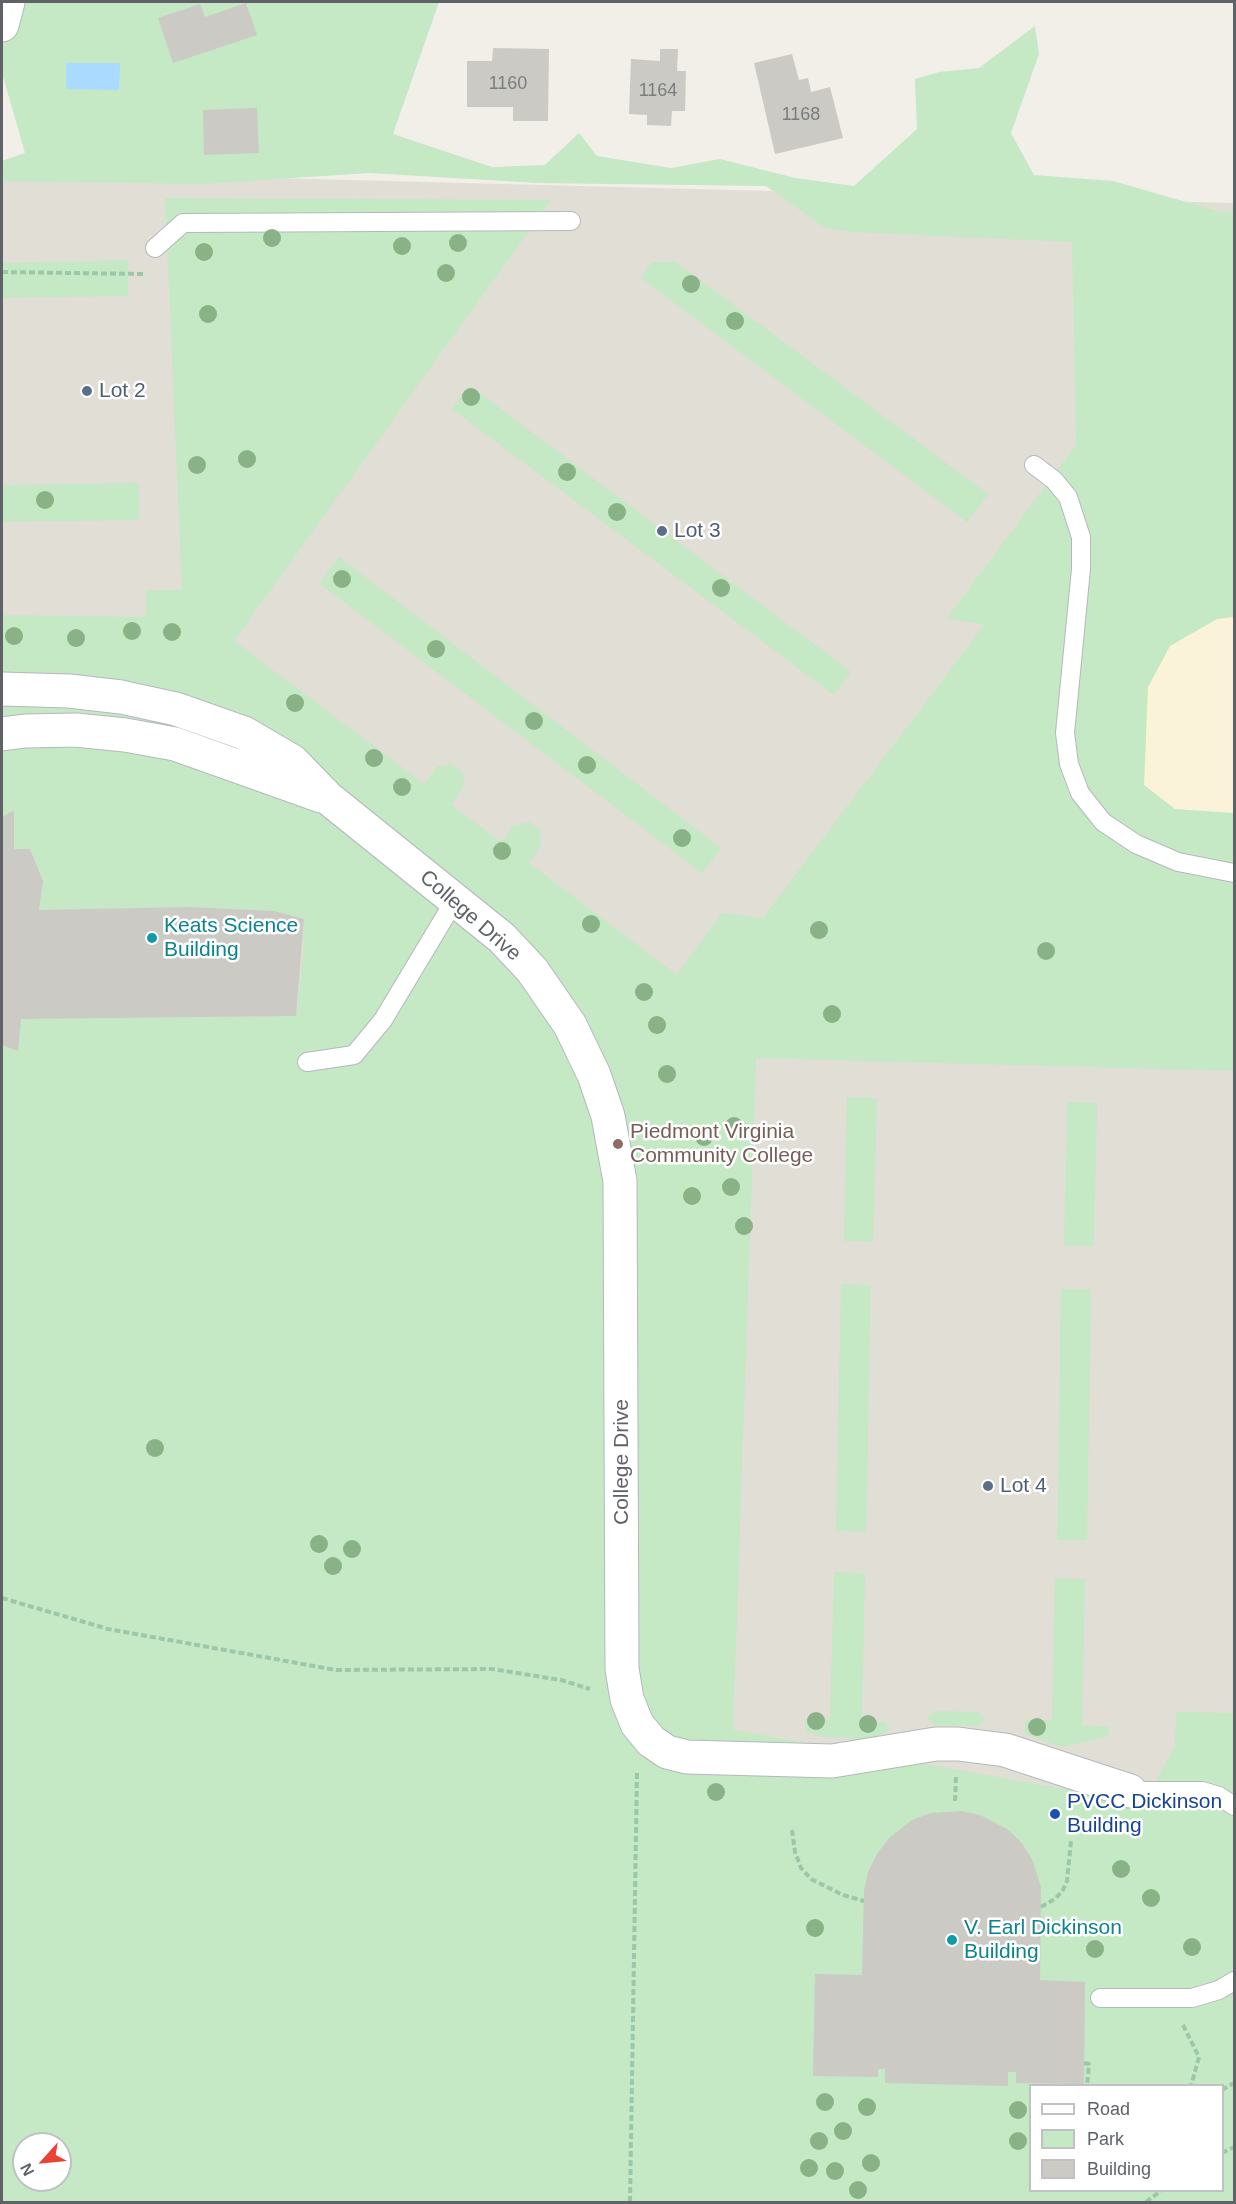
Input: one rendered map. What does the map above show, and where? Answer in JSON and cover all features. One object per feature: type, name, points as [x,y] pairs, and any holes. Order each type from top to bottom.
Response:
[{"type":"street","points":[[2,26],[8,2]]},
{"type":"street","name":"College Drive","points":[[2,689],[69,691],[122,697],[176,709],[243,733],[292,760],[328,798],[502,939],[532,970],[570,1025],[594,1075],[608,1116],[620,1181],[622,1669],[632,1711]]},
{"type":"street","name":"College Drive","points":[[2,734],[24,731],[76,730],[125,735],[175,744],[328,798]]},
{"type":"street","points":[[632,1711],[651,1741],[667,1752],[687,1757],[832,1761],[936,1744],[958,1744],[1005,1750],[1130,1791]]},
{"type":"lane","points":[[155,248],[183,223],[571,221]]},
{"type":"lane","points":[[1034,465],[1054,480],[1068,497],[1081,537],[1081,569],[1065,733],[1069,764],[1080,793],[1103,822],[1136,844],[1178,862],[1234,873]]},
{"type":"lane","points":[[307,1062],[354,1055],[383,1020],[454,900]]},
{"type":"lane","points":[[1130,1791],[1202,1791],[1219,1796],[1234,1806]]},
{"type":"lane","points":[[1100,1998],[1192,1998],[1219,1990],[1234,1981]]},
{"type":"path","points":[[2,272],[155,274]]},
{"type":"path","points":[[2,1598],[108,1629],[336,1670],[492,1669],[561,1680],[632,1711],[630,2202]]},
{"type":"path","points":[[955,1801],[957,1767]]},
{"type":"path","points":[[792,1830],[798,1860],[811,1879],[843,1895],[864,1901]]},
{"type":"path","points":[[1041,1907],[1055,1899],[1063,1890],[1067,1881],[1071,1841]]},
{"type":"path","points":[[1187,2032],[1199,2057],[1191,2084]]},
{"type":"path","points":[[1084,2063],[1089,2064],[1087,2084]]},
{"type":"path","points":[[1146,2202],[1159,2192]]},
{"type":"shaded area","name":"Piedmont Virginia Community College","points":[[2,171],[1234,203],[1234,2202],[1032,2192],[1224,2192],[1224,2084],[1029,2084],[1029,2192],[72,2145],[72,2132],[40,2132],[2,2109]]},
{"type":"green space","name":"Piedmont Virginia Community College","points":[[8,2],[439,2],[393,134],[492,167],[545,165],[579,133],[597,156],[671,168],[720,159],[795,178],[854,186],[917,129],[915,79],[939,72],[979,68],[1035,26],[1039,54],[1011,133],[1034,175],[1113,181],[1221,212],[1234,211],[1234,1071],[756,1058],[733,1730],[1144,1803],[1175,1746],[1176,1712],[1234,1713],[1234,2202],[2,2202],[2,1045],[18,1050],[21,1019],[296,1016],[303,956],[304,919],[274,911],[188,907],[39,910],[43,881],[38,868],[30,849],[14,849],[14,810],[2,817],[2,615],[146,617],[146,590],[182,590],[165,198],[551,200],[234,641],[424,784],[438,766],[451,764],[463,772],[464,786],[451,805],[501,842],[513,826],[529,822],[540,831],[541,845],[529,863],[677,975],[722,913],[763,918],[984,625],[947,618],[1076,445],[1072,242],[852,232],[824,227],[766,186],[538,183],[369,173],[203,184],[2,181],[2,161],[25,153],[2,73],[2,25]]},
{"type":"green space","points":[[128,260],[128,296],[2,298],[2,263]]},
{"type":"green space","points":[[652,262],[676,262],[988,494],[967,522],[641,278]]},
{"type":"green space","points":[[469,385],[851,672],[834,695],[452,409]]},
{"type":"green space","points":[[139,483],[139,520],[2,522],[2,485]]},
{"type":"green space","points":[[339,557],[721,848],[702,873],[319,583]]},
{"type":"green space","points":[[847,1097],[877,1098],[873,1242],[844,1241]]},
{"type":"green space","points":[[1067,1102],[1097,1103],[1094,1246],[1064,1245]]},
{"type":"green space","points":[[841,1284],[871,1285],[866,1532],[836,1531]]},
{"type":"green space","points":[[1061,1289],[1091,1289],[1087,1540],[1057,1540]]},
{"type":"green space","points":[[834,1572],[865,1573],[862,1721],[885,1722],[889,1728],[885,1734],[864,1739],[823,1737],[805,1731],[805,1719],[830,1720]]},
{"type":"green space","points":[[1055,1578],[1085,1579],[1082,1725],[1109,1727],[1109,1736],[1062,1747],[1024,1734],[1026,1720],[1052,1721]]},
{"type":"green space","points":[[934,1711],[978,1712],[985,1719],[978,1726],[935,1725],[927,1718]]},
{"type":"sand","points":[[1234,617],[1234,813],[1175,809],[1144,785],[1148,687],[1170,646],[1217,619]]},
{"type":"water","points":[[66,63],[120,63],[119,90],[66,89]]},
{"type":"building","points":[[246,3],[257,35],[173,63],[158,18],[200,4],[205,17]]},
{"type":"building","points":[[493,48],[549,49],[548,121],[513,121],[513,107],[467,107],[467,61],[492,61]]},
{"type":"building","points":[[660,49],[678,49],[677,71],[686,71],[685,111],[672,111],[671,126],[647,125],[647,115],[629,114],[631,59],[660,61]]},
{"type":"building","points":[[792,54],[799,80],[808,78],[811,92],[830,87],[843,138],[775,154],[754,63]]},
{"type":"building","points":[[257,108],[259,153],[204,155],[203,110]]},
{"type":"building","name":"Keats Science Building","points":[[14,810],[14,849],[30,849],[43,881],[39,910],[188,907],[274,911],[304,919],[296,1016],[21,1019],[18,1051],[2,1045],[2,817]]},
{"type":"building","name":"V. Earl Dickinson Building","points":[[961,1811],[980,1815],[1007,1829],[1021,1842],[1032,1859],[1041,1887],[1040,1980],[1085,1982],[1084,2084],[1016,2083],[1016,2072],[1008,2072],[1008,2086],[885,2083],[885,2069],[878,2069],[878,2077],[813,2076],[815,1974],[862,1975],[864,1891],[868,1872],[877,1854],[889,1838],[912,1820],[931,1813]]},
{"type":"place","name":"Lot 2","points":[[87,391]]},
{"type":"place","name":"Lot 3","points":[[662,531]]},
{"type":"place","name":"Keats Science Building","points":[[152,938]]},
{"type":"place","name":"Piedmont Virginia Community College","points":[[618,1144]]},
{"type":"place","name":"Lot 4","points":[[988,1486]]},
{"type":"place","name":"PVCC Dickinson Building","points":[[1055,1814]]},
{"type":"place","name":"V. Earl Dickinson Building","points":[[952,1940]]}]
